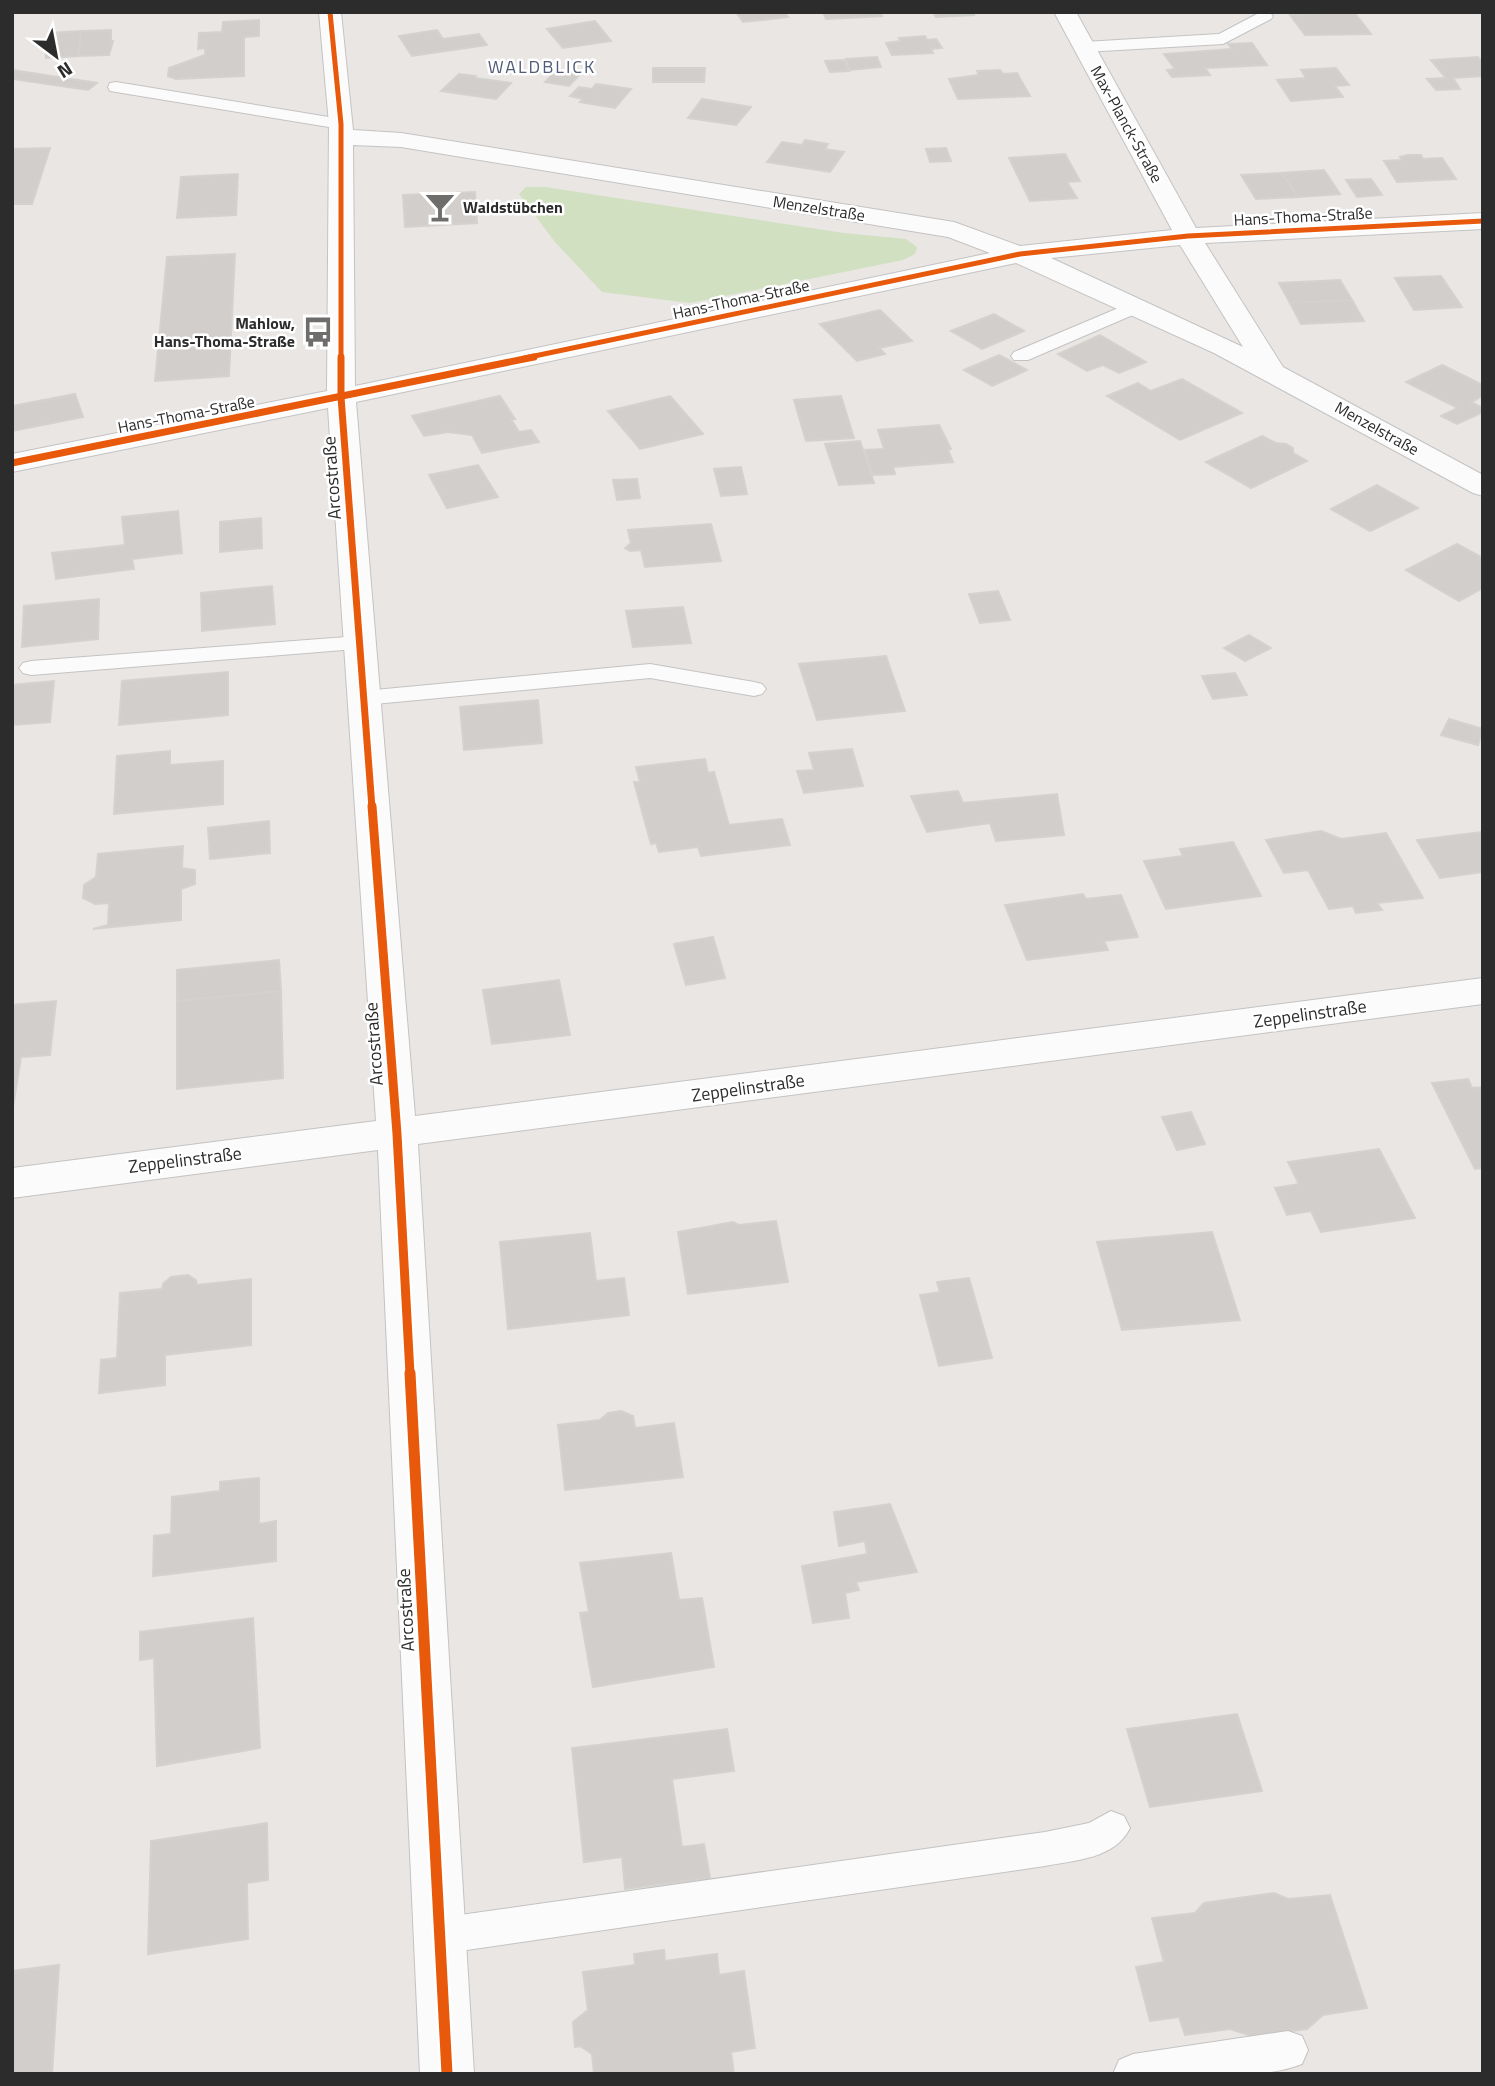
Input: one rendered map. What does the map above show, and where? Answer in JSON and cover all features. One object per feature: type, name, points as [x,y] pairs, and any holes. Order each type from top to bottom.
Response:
[{"type":"street","name":"Arcostraße","points":[[330,12],[341,131],[341,397],[397,1134],[447,2074]]},
{"type":"street","name":"Max-Planck-Straße","points":[[1065,12],[1188,236]]},
{"type":"street","name":"Menzelstraße","points":[[341,131],[954,230],[1020,254],[1271,370],[1483,487]]},
{"type":"street","name":"Hans-Thoma-Straße","points":[[12,463],[341,397],[1020,254],[1188,236],[1483,221]]},
{"type":"street","name":"Menzelstraße","points":[[1188,236],[1271,370]]},
{"type":"street","name":"Zeppelinstraße","points":[[12,1183],[1483,991]]},
{"type":"lane","points":[[1084,47],[1223,39],[1265,16]]},
{"type":"lane","points":[[116,87],[341,131]]},
{"type":"lane","points":[[1021,356],[1135,307]]},
{"type":"lane","points":[[31,668],[360,643]]},
{"type":"lane","points":[[364,698],[650,671],[754,689]]},
{"type":"lane","points":[[439,1936],[1045,1849],[1098,1838],[1111,1828]]},
{"type":"lane","points":[[1133,2074],[1288,2050]]},
{"type":"green space","points":[[526,187],[545,187],[844,233],[906,239],[917,247],[915,254],[903,260],[690,303],[602,292],[555,242],[519,194]]},
{"type":"building","points":[[736,12],[784,12],[788,17],[743,22]]},
{"type":"building","points":[[823,12],[880,12],[882,16],[826,19]]},
{"type":"building","points":[[933,12],[973,12],[974,15],[936,17]]},
{"type":"building","points":[[1354,12],[1371,34],[1305,35],[1290,15]]},
{"type":"building","points":[[259,20],[259,36],[244,37],[244,76],[176,79],[168,76],[169,68],[205,55],[205,48],[198,49],[199,33],[222,32],[223,22]]},
{"type":"building","points":[[595,21],[611,41],[563,48],[547,29]]},
{"type":"building","points":[[111,30],[113,41],[109,55],[78,56],[81,31]]},
{"type":"building","points":[[437,30],[443,39],[479,34],[487,45],[412,56],[399,36]]},
{"type":"building","points":[[81,31],[78,56],[46,58],[45,45],[48,45],[50,33]]},
{"type":"building","points":[[925,36],[927,40],[936,39],[942,48],[931,49],[933,53],[892,55],[886,43],[901,41],[899,38]]},
{"type":"building","points":[[1252,43],[1267,65],[1205,68],[1210,75],[1172,77],[1167,70],[1175,69],[1164,54],[1232,49],[1228,44]]},
{"type":"building","points":[[877,57],[881,67],[850,70],[846,59]]},
{"type":"building","points":[[1478,57],[1483,63],[1483,76],[1453,78],[1460,89],[1436,90],[1427,79],[1446,78],[1431,60]]},
{"type":"building","points":[[844,60],[849,71],[830,72],[825,61]]},
{"type":"building","points":[[653,68],[705,68],[704,82],[653,82]]},
{"type":"building","points":[[1336,68],[1349,85],[1335,86],[1343,97],[1291,101],[1277,80],[1306,78],[1301,70]]},
{"type":"building","points":[[12,70],[97,83],[88,90],[12,79]]},
{"type":"building","points":[[557,70],[581,73],[569,86],[545,82]]},
{"type":"building","points":[[1000,70],[1003,74],[1017,73],[1030,96],[958,99],[949,79],[979,75],[977,71]]},
{"type":"building","points":[[459,74],[511,83],[496,99],[441,91]]},
{"type":"building","points":[[596,84],[631,89],[615,108],[580,102],[583,99],[570,96],[579,87],[592,89]]},
{"type":"building","points":[[702,99],[751,107],[736,125],[688,118]]},
{"type":"building","points":[[805,140],[828,144],[825,149],[844,152],[830,172],[767,162],[782,142],[802,145]]},
{"type":"building","points":[[50,148],[32,204],[12,204],[12,149]]},
{"type":"building","points":[[946,148],[951,161],[930,162],[926,149]]},
{"type":"building","points":[[1065,154],[1080,181],[1067,182],[1077,198],[1030,201],[1009,158]]},
{"type":"building","points":[[1421,155],[1423,159],[1442,158],[1456,179],[1397,182],[1384,161],[1402,160],[1400,157]]},
{"type":"building","points":[[1324,170],[1340,194],[1298,197],[1282,173]]},
{"type":"building","points":[[1282,173],[1298,197],[1256,199],[1241,175]]},
{"type":"building","points":[[238,174],[236,215],[177,218],[181,177]]},
{"type":"building","points":[[1371,179],[1382,195],[1357,197],[1346,180]]},
{"type":"building","points":[[475,192],[477,223],[405,227],[403,195]]},
{"type":"building","points":[[235,254],[229,376],[155,381],[167,257]]},
{"type":"building","points":[[1441,276],[1462,307],[1414,310],[1395,278]]},
{"type":"building","points":[[1340,280],[1352,300],[1290,303],[1279,283]]},
{"type":"building","points":[[1352,300],[1364,321],[1301,324],[1290,303]]},
{"type":"building","points":[[880,310],[912,341],[879,348],[885,354],[857,361],[820,324]]},
{"type":"building","points":[[994,314],[1024,331],[982,349],[951,331]]},
{"type":"building","points":[[1100,335],[1146,362],[1119,373],[1103,365],[1087,371],[1058,354]]},
{"type":"building","points":[[999,355],[1027,370],[992,386],[964,370]]},
{"type":"building","points":[[1442,365],[1483,385],[1483,396],[1471,402],[1483,408],[1483,412],[1457,424],[1441,416],[1458,408],[1406,382]]},
{"type":"building","points":[[1182,379],[1242,413],[1180,440],[1107,396],[1138,383],[1151,391]]},
{"type":"building","points":[[75,394],[83,417],[12,431],[12,406]]},
{"type":"building","points":[[500,396],[515,419],[511,419],[519,432],[531,430],[539,442],[482,453],[472,435],[448,432],[424,436],[412,416]]},
{"type":"building","points":[[670,396],[703,434],[640,449],[608,411]]},
{"type":"building","points":[[841,396],[854,438],[806,441],[794,400]]},
{"type":"building","points":[[939,425],[951,449],[948,450],[953,462],[893,467],[895,474],[873,475],[865,450],[884,449],[878,430]]},
{"type":"building","points":[[1262,436],[1276,443],[1286,444],[1293,448],[1293,453],[1307,461],[1251,488],[1206,462]]},
{"type":"building","points":[[860,441],[874,483],[839,485],[825,444]]},
{"type":"building","points":[[478,465],[498,497],[447,508],[429,475]]},
{"type":"building","points":[[741,467],[747,494],[721,496],[714,469]]},
{"type":"building","points":[[637,479],[640,498],[617,500],[613,480]]},
{"type":"building","points":[[1377,485],[1418,508],[1370,531],[1331,509]]},
{"type":"building","points":[[178,511],[182,553],[132,559],[134,569],[56,579],[52,553],[125,545],[122,517]]},
{"type":"building","points":[[261,518],[262,548],[220,552],[220,522]]},
{"type":"building","points":[[711,524],[721,561],[645,567],[641,550],[630,551],[625,548],[631,543],[628,530]]},
{"type":"building","points":[[1457,544],[1483,558],[1483,588],[1459,601],[1406,570]]},
{"type":"building","points":[[272,586],[275,624],[202,631],[201,593]]},
{"type":"building","points":[[998,591],[1010,620],[980,623],[969,594]]},
{"type":"building","points":[[99,599],[98,639],[22,647],[24,606]]},
{"type":"building","points":[[683,607],[691,643],[633,647],[626,611]]},
{"type":"building","points":[[1249,635],[1271,648],[1245,661],[1224,648]]},
{"type":"building","points":[[886,656],[905,711],[817,720],[799,664]]},
{"type":"building","points":[[228,672],[228,715],[119,725],[122,681]]},
{"type":"building","points":[[1235,673],[1247,695],[1213,699],[1202,676]]},
{"type":"building","points":[[54,681],[50,722],[12,725],[12,685]]},
{"type":"building","points":[[538,700],[542,743],[464,750],[460,707]]},
{"type":"building","points":[[1449,719],[1483,729],[1478,745],[1441,735]]},
{"type":"building","points":[[852,749],[863,786],[804,793],[797,771],[814,770],[809,753]]},
{"type":"building","points":[[170,751],[170,765],[223,761],[223,804],[114,814],[117,756]]},
{"type":"building","points":[[705,759],[708,773],[714,772],[729,825],[782,819],[790,845],[701,856],[698,847],[659,852],[656,843],[651,844],[634,782],[640,782],[636,767]]},
{"type":"building","points":[[958,791],[963,803],[1057,794],[1064,835],[996,841],[990,823],[927,832],[911,796]]},
{"type":"building","points":[[269,821],[270,853],[210,859],[208,828]]},
{"type":"building","points":[[1321,831],[1341,839],[1386,833],[1423,898],[1377,903],[1382,910],[1356,913],[1353,906],[1329,909],[1308,870],[1284,873],[1266,840]]},
{"type":"building","points":[[1483,832],[1483,872],[1440,878],[1417,840]]},
{"type":"building","points":[[1233,842],[1261,896],[1166,909],[1144,861],[1183,856],[1180,849]]},
{"type":"building","points":[[183,846],[182,868],[195,870],[195,884],[181,889],[181,920],[93,929],[108,925],[109,903],[95,904],[83,898],[84,885],[96,877],[98,854]]},
{"type":"building","points":[[1083,894],[1086,899],[1121,895],[1138,937],[1104,941],[1108,950],[1027,960],[1005,905]]},
{"type":"building","points":[[713,937],[725,978],[686,985],[674,944]]},
{"type":"building","points":[[279,960],[281,991],[177,1001],[177,970]]},
{"type":"building","points":[[559,980],[570,1035],[492,1044],[483,990]]},
{"type":"building","points":[[281,991],[283,1078],[177,1089],[177,1001]]},
{"type":"building","points":[[56,1001],[50,1055],[21,1057],[12,1113],[12,1005]]},
{"type":"building","points":[[1468,1079],[1472,1088],[1483,1087],[1483,1168],[1475,1169],[1432,1083]]},
{"type":"building","points":[[1191,1112],[1205,1144],[1177,1150],[1162,1117]]},
{"type":"building","points":[[1379,1149],[1415,1218],[1321,1232],[1311,1211],[1287,1215],[1275,1188],[1299,1184],[1288,1162]]},
{"type":"building","points":[[776,1221],[788,1282],[688,1294],[678,1232],[733,1222],[739,1225]]},
{"type":"building","points":[[1212,1232],[1240,1320],[1122,1330],[1097,1242]]},
{"type":"building","points":[[590,1233],[596,1281],[624,1278],[629,1315],[508,1329],[500,1242]]},
{"type":"building","points":[[188,1275],[196,1280],[197,1285],[251,1279],[251,1345],[165,1355],[165,1385],[99,1393],[101,1360],[117,1358],[120,1293],[162,1289],[163,1284],[171,1277]]},
{"type":"building","points":[[969,1278],[992,1358],[939,1366],[920,1295],[940,1292],[937,1282]]},
{"type":"building","points":[[621,1411],[633,1416],[635,1428],[674,1423],[683,1477],[565,1490],[558,1425],[600,1420],[608,1413]]},
{"type":"building","points":[[259,1478],[259,1524],[276,1521],[276,1561],[153,1576],[154,1536],[171,1534],[172,1497],[220,1491],[220,1482]]},
{"type":"building","points":[[890,1504],[917,1572],[856,1582],[859,1590],[845,1593],[849,1618],[813,1623],[802,1566],[867,1554],[865,1541],[839,1546],[834,1512]]},
{"type":"building","points":[[671,1553],[679,1600],[702,1598],[714,1667],[593,1687],[580,1613],[589,1612],[580,1563]]},
{"type":"building","points":[[253,1618],[260,1748],[157,1766],[154,1658],[140,1660],[140,1632]]},
{"type":"building","points":[[1237,1714],[1262,1791],[1150,1807],[1127,1729]]},
{"type":"building","points":[[727,1729],[734,1771],[672,1779],[682,1847],[704,1844],[710,1878],[625,1889],[622,1857],[584,1862],[572,1748]]},
{"type":"building","points":[[267,1823],[268,1880],[247,1883],[248,1939],[148,1954],[151,1841]]},
{"type":"building","points":[[1274,1893],[1288,1899],[1330,1895],[1367,2008],[1323,2015],[1307,2029],[1252,2036],[1230,2029],[1185,2035],[1179,2017],[1150,2021],[1136,1967],[1164,1962],[1152,1918],[1195,1913],[1204,1903]]},
{"type":"building","points":[[664,1950],[665,1961],[717,1954],[719,1975],[744,1971],[755,2048],[731,2052],[734,2074],[594,2074],[592,2054],[580,2046],[575,2047],[573,2022],[588,2010],[583,1972],[635,1965],[634,1954]]},
{"type":"building","points":[[59,1965],[52,2074],[12,2074],[12,1971]]},
{"type":"cycle path","points":[[330,12],[341,124],[341,397],[397,1134],[447,2074]]},
{"type":"cycle path","points":[[12,463],[380,389],[1020,254],[1188,236],[1483,221]]},
{"type":"place","name":"Waldstübchen","points":[[440,207]]},
{"type":"place","name":"Mahlow, Hans-Thoma-Straße","points":[[318,332]]},
{"type":"district","name":"WALDBLICK","points":[[542,67]]}]
